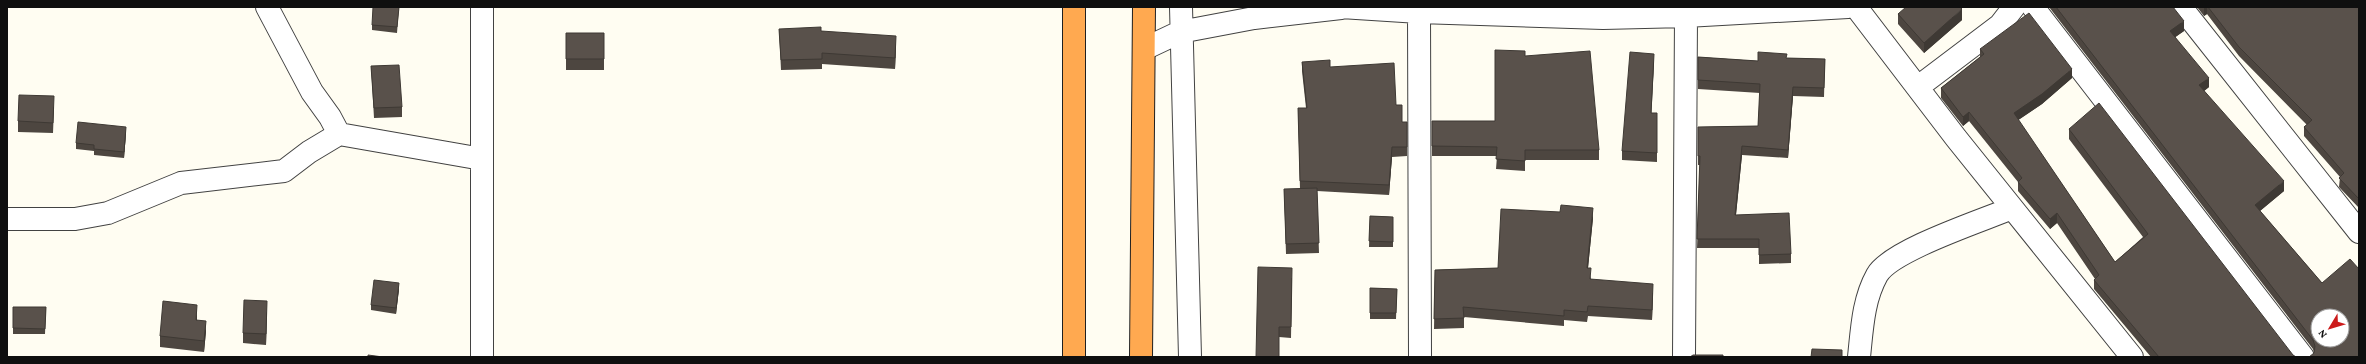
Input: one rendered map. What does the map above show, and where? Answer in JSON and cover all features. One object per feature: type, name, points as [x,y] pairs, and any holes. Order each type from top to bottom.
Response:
[{"type":"highway","points":[[1074,7],[1074,357]]},
{"type":"highway","points":[[1142,357],[1144,7]]},
{"type":"street","points":[[482,7],[482,357]]},
{"type":"street","points":[[1181,7],[1180,32],[1190,357]]},
{"type":"street","points":[[1144,49],[1180,32],[1254,18],[1341,7],[1419,12],[1603,18],[1675,13],[1848,7]]},
{"type":"street","points":[[1856,7],[2012,208],[2132,357]]},
{"type":"street","points":[[1918,87],[2000,26],[2014,7]]},
{"type":"street","points":[[2033,7],[2303,357]]},
{"type":"street","points":[[2180,7],[2359,232]]},
{"type":"street","points":[[263,9],[312,92],[330,117],[339,134]]},
{"type":"street","points":[[1419,12],[1420,357]]},
{"type":"street","points":[[1675,13],[1684,357]]},
{"type":"street","points":[[7,219],[75,219],[108,213],[181,183],[284,171],[310,152],[339,134],[482,159]]},
{"type":"street","points":[[1859,357],[1866,299],[1878,273],[1903,253],[2012,208]]},
{"type":"building","points":[[373,7],[399,7],[397,27],[372,25]]},
{"type":"building","points":[[1906,7],[1960,7],[1962,9],[1924,43],[1898,14]]},
{"type":"building","points":[[2056,7],[2173,7],[2184,21],[2170,31],[2209,78],[2199,85],[2284,181],[2255,205],[2322,283],[2350,259],[2359,269],[2359,357],[2309,357],[2314,353],[2315,348],[2350,348],[2350,308],[2310,308],[2310,336]]},
{"type":"building","points":[[2208,7],[2359,7],[2359,199],[2339,178],[2344,173],[2304,127],[2312,120],[2239,47]]},
{"type":"building","points":[[2029,13],[2072,69],[2042,94],[2014,113],[2115,262],[2148,234],[2069,129],[2099,103],[2296,357],[2159,357],[2094,280],[2099,275],[2057,213],[2050,219],[2018,182],[2022,178],[1969,112],[1963,117],[1941,88],[1984,54],[1980,49]]},
{"type":"building","points":[[821,27],[821,31],[896,36],[895,58],[822,53],[822,59],[781,60],[779,29]]},
{"type":"building","points":[[566,33],[604,33],[604,59],[566,59]]},
{"type":"building","points":[[1495,50],[1525,51],[1525,56],[1590,51],[1599,150],[1525,150],[1525,161],[1496,159],[1497,147],[1432,146],[1432,121],[1495,121]]},
{"type":"building","points":[[1630,52],[1654,54],[1651,113],[1657,113],[1657,153],[1622,151]]},
{"type":"building","points":[[1758,52],[1787,54],[1786,58],[1825,59],[1824,88],[1793,87],[1788,150],[1742,146],[1735,215],[1789,213],[1791,254],[1759,255],[1759,239],[1697,239],[1700,156],[1698,156],[1698,127],[1758,126],[1760,84],[1698,80],[1698,57],[1758,61]]},
{"type":"building","points":[[1330,60],[1330,67],[1394,63],[1396,105],[1402,105],[1402,122],[1407,122],[1407,147],[1392,147],[1389,185],[1300,181],[1298,108],[1307,108],[1302,62]]},
{"type":"building","points":[[399,65],[402,107],[374,108],[371,66]]},
{"type":"building","points":[[19,95],[54,96],[53,123],[18,121]]},
{"type":"building","points":[[78,122],[126,127],[124,152],[94,149],[94,145],[76,143]]},
{"type":"building","points":[[1317,188],[1319,243],[1286,244],[1284,189]]},
{"type":"building","points":[[1561,205],[1593,208],[1587,268],[1591,268],[1590,279],[1653,284],[1652,310],[1588,306],[1587,312],[1564,310],[1564,316],[1463,307],[1464,318],[1434,319],[1435,270],[1498,268],[1501,209],[1560,212]]},
{"type":"building","points":[[1370,216],[1393,217],[1393,242],[1369,241]]},
{"type":"building","points":[[1258,267],[1292,268],[1291,327],[1279,327],[1279,357],[1256,357]]},
{"type":"building","points":[[374,280],[399,283],[396,308],[371,305]]},
{"type":"building","points":[[1370,288],[1397,289],[1396,313],[1370,313]]},
{"type":"building","points":[[244,300],[267,301],[266,334],[243,333]]},
{"type":"building","points":[[163,301],[197,305],[196,320],[206,321],[204,341],[160,336]]},
{"type":"building","points":[[13,307],[46,307],[45,329],[13,328]]},
{"type":"building","points":[[1812,349],[1842,350],[1842,357],[1811,357]]},
{"type":"building","points":[[368,355],[383,357],[368,357]]},
{"type":"building","points":[[1693,355],[1723,355],[1723,357],[1690,357]]}]
